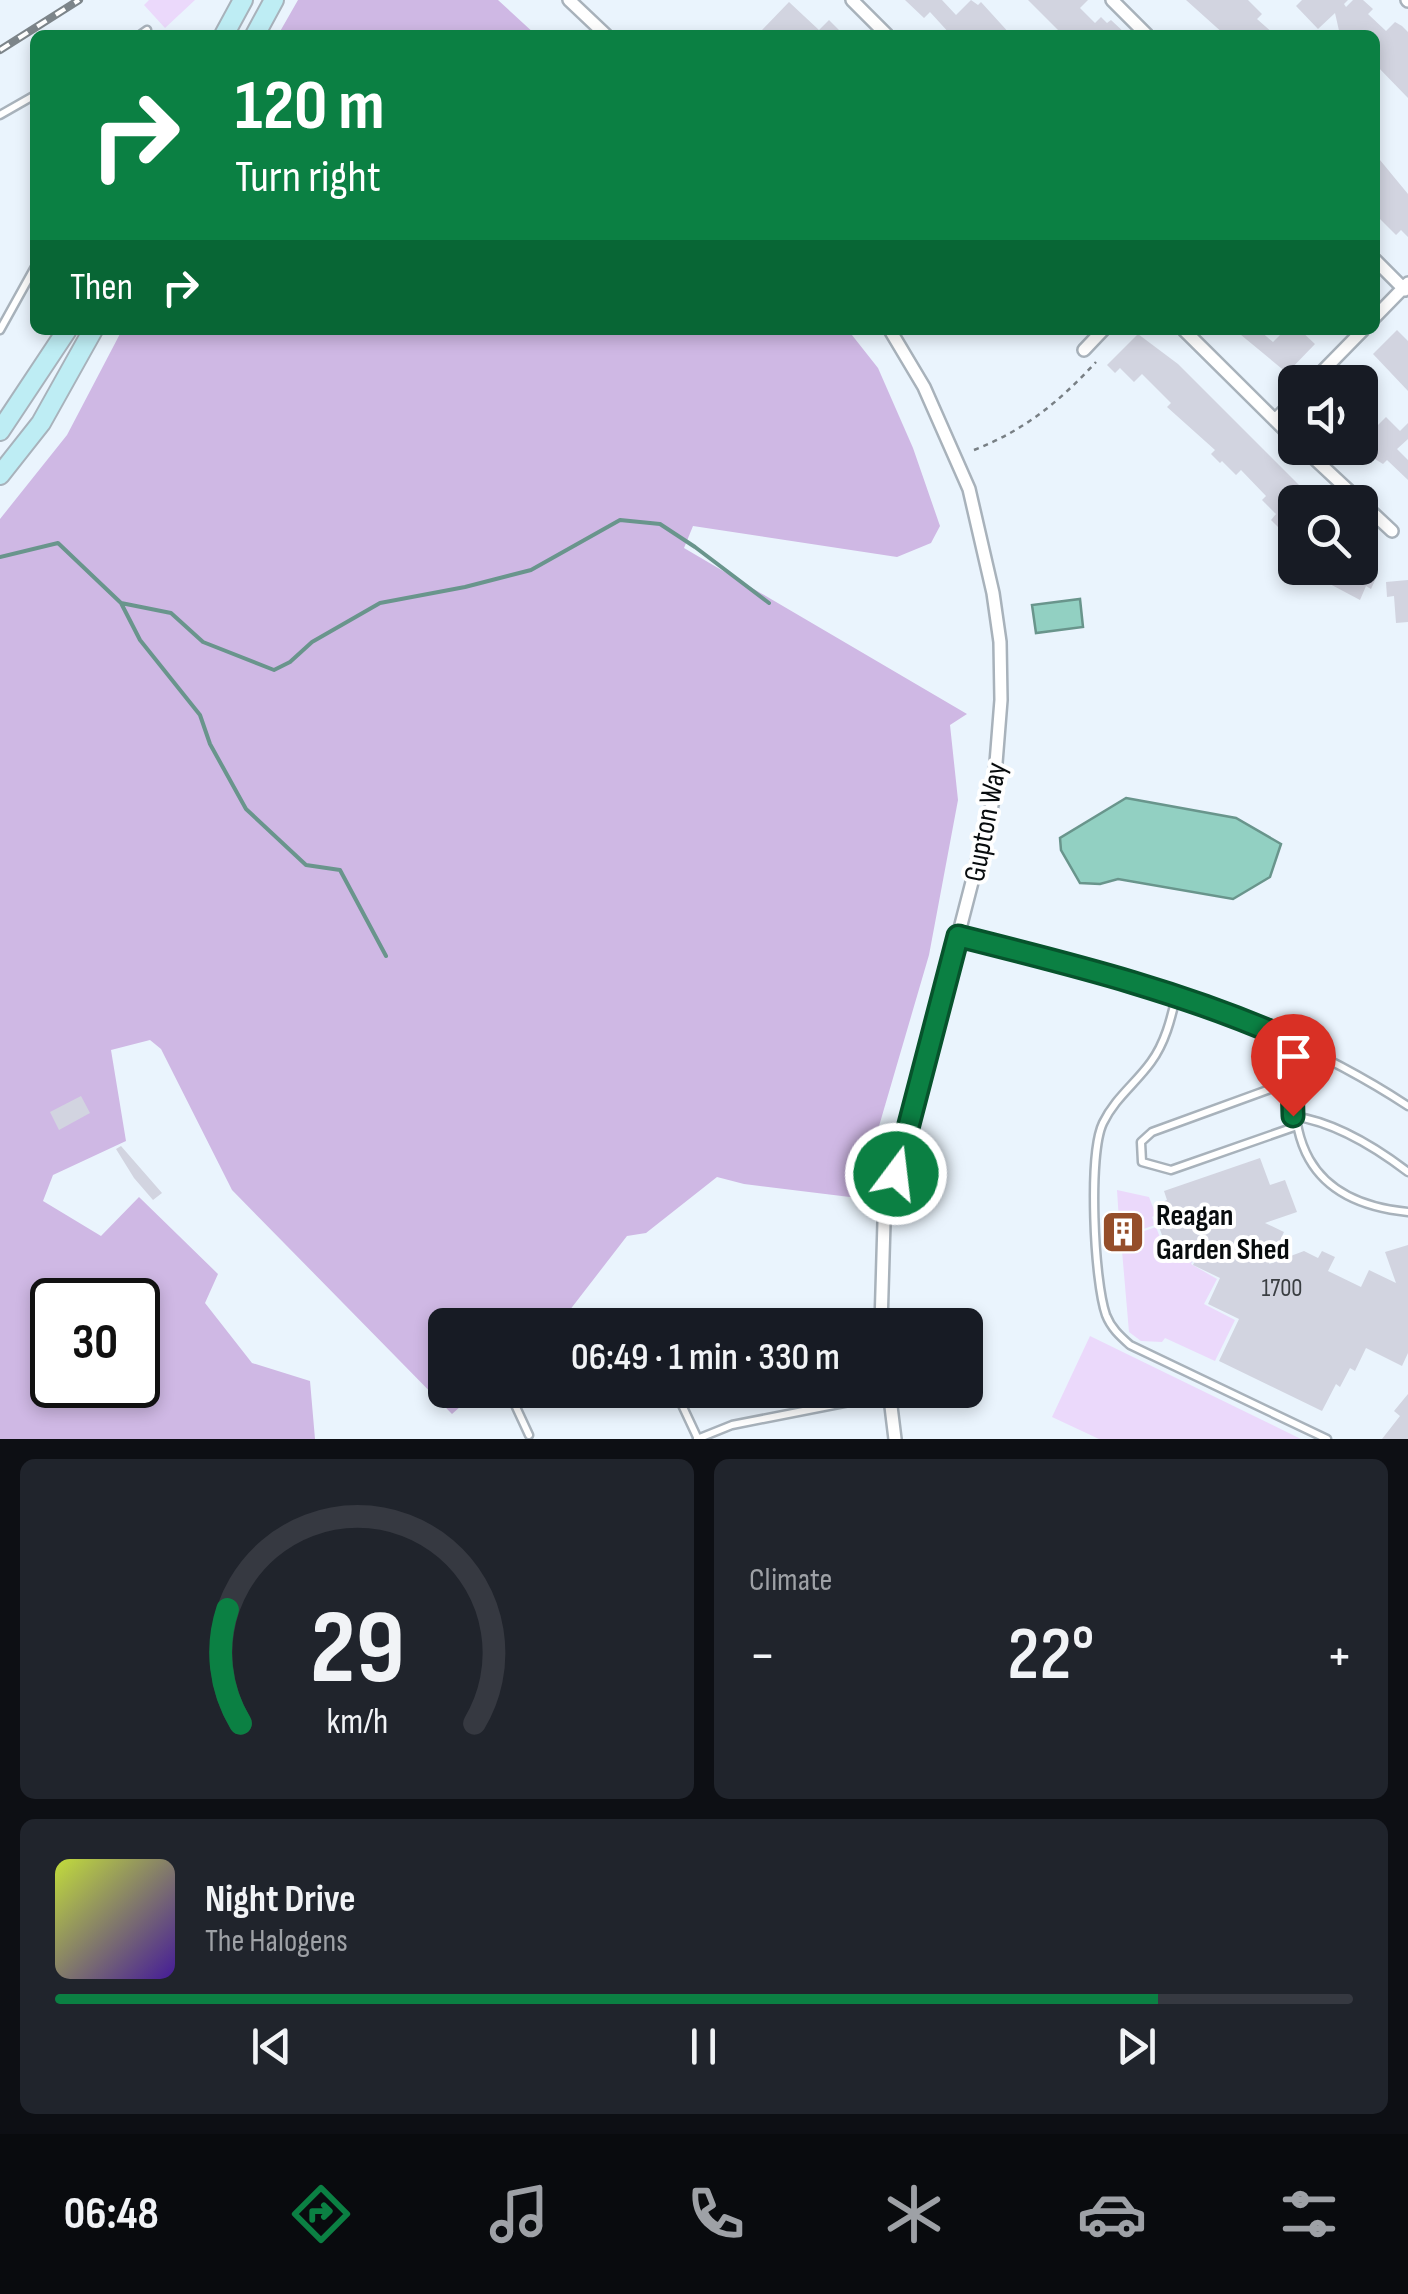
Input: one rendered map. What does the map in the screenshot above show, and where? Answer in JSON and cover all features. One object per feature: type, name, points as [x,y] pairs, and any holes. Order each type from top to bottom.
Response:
[{"type":"main road","points":[[227,30],[243,0]]},
{"type":"main road","points":[[258,30],[274,0]]},
{"type":"main road","points":[[0,431],[63,335]]},
{"type":"main road","points":[[0,475],[41,423],[90,335]]},
{"type":"street","points":[[569,0],[601,30]]},
{"type":"street","points":[[852,0],[882,30]]},
{"type":"street","points":[[1112,0],[1142,30]]},
{"type":"street","points":[[1380,265],[1406,288],[1380,312]]},
{"type":"street","name":"Gupton Way","points":[[881,1308],[884,1222],[994,800],[1000,747],[1000,642],[984,546],[969,489],[924,387],[893,335]]},
{"type":"street","points":[[1084,350],[1098,335]]},
{"type":"street","points":[[1189,335],[1278,423]]},
{"type":"street","points":[[1328,365],[1357,335]]},
{"type":"street","points":[[1275,420],[1278,417]]},
{"type":"street","points":[[1320,465],[1392,531]]},
{"type":"street","points":[[891,1408],[895,1439]]},
{"type":"lane","points":[[0,115],[30,97]]},
{"type":"lane","points":[[0,330],[30,277]]},
{"type":"lane","points":[[958,936],[1233,1015],[1299,1044],[1408,1106]]},
{"type":"lane","points":[[1176,997],[1153,1060],[1118,1098],[1095,1147],[1094,1194],[1103,1304],[1108,1320],[1130,1345],[1327,1439]]},
{"type":"lane","points":[[1299,1044],[1292,1081],[1293,1116],[1314,1168],[1342,1194],[1360,1204],[1408,1212]]},
{"type":"lane","points":[[1292,1081],[1152,1132],[1141,1142],[1142,1162],[1171,1170],[1296,1126]]},
{"type":"lane","points":[[1293,1116],[1334,1127],[1386,1154],[1408,1172]]},
{"type":"lane","points":[[517,1408],[529,1435]]},
{"type":"lane","points":[[683,1408],[698,1439],[732,1425],[813,1408]]},
{"type":"path","points":[[974,450],[1034,422],[1096,362]]},
{"type":"shaded area","points":[[149,0],[195,0],[165,28],[144,5]]},
{"type":"shaded area","points":[[298,0],[498,0],[531,30],[281,30]]},
{"type":"shaded area","points":[[119,335],[852,335],[878,368],[913,448],[940,526],[931,543],[897,557],[693,526],[684,548],[967,714],[950,725],[958,800],[929,955],[858,1198],[717,1177],[646,1233],[627,1236],[571,1308],[428,1308],[428,1390],[232,1190],[161,1049],[150,1040],[111,1050],[126,1141],[53,1175],[43,1201],[101,1236],[139,1197],[218,1274],[205,1303],[252,1363],[310,1381],[315,1439],[0,1439],[0,519],[67,435]]},
{"type":"shaded area","points":[[1080,599],[1083,627],[1036,633],[1032,605]]},
{"type":"shaded area","points":[[1126,798],[1236,818],[1281,844],[1270,877],[1233,899],[1118,879],[1100,884],[1080,883],[1061,850],[1060,838]]},
{"type":"shaded area","points":[[1117,1190],[1149,1197],[1156,1215],[1152,1217],[1155,1225],[1120,1237]]},
{"type":"shaded area","points":[[1156,1227],[1168,1258],[1193,1251],[1196,1253],[1191,1264],[1217,1279],[1204,1304],[1235,1320],[1215,1361],[1165,1338],[1162,1342],[1141,1341],[1129,1332],[1121,1239]]},
{"type":"shaded area","points":[[1090,1336],[1301,1439],[1099,1439],[1052,1417]]},
{"type":"building","points":[[905,0],[942,0],[956,15],[971,0],[978,5],[981,2],[1006,30],[946,30],[930,12],[924,18]]},
{"type":"building","points":[[1028,0],[1088,0],[1080,8],[1095,23],[1101,17],[1122,30],[1058,30]]},
{"type":"building","points":[[1186,0],[1248,0],[1262,14],[1257,19],[1269,30],[1219,30]]},
{"type":"building","points":[[1302,0],[1348,0],[1346,7],[1353,0],[1363,0],[1373,9],[1368,14],[1386,31],[1395,22],[1402,26],[1408,32],[1408,98],[1380,69],[1380,30],[1339,30],[1335,13],[1318,29],[1296,6]]},
{"type":"building","points":[[789,2],[819,30],[762,30]]},
{"type":"building","points":[[829,20],[839,30],[819,30]]},
{"type":"building","points":[[1380,160],[1408,194],[1408,237],[1401,230],[1396,235],[1380,219]]},
{"type":"building","points":[[1397,330],[1408,341],[1408,391],[1373,354]]},
{"type":"building","points":[[1137,335],[1178,364],[1299,485],[1278,485],[1278,527],[1271,520],[1276,514],[1262,500],[1266,496],[1241,470],[1236,475],[1220,463],[1211,454],[1215,450],[1167,407],[1171,403],[1142,374],[1134,382],[1120,368],[1115,373],[1107,365]]},
{"type":"building","points":[[1241,335],[1265,335],[1273,342],[1280,335],[1305,335],[1315,344],[1295,365],[1278,366]]},
{"type":"building","points":[[1386,417],[1400,431],[1408,423],[1408,439],[1397,449],[1408,460],[1408,480],[1387,460],[1383,464],[1378,461],[1378,425]]},
{"type":"building","points":[[1408,580],[1408,622],[1396,623],[1394,596],[1387,597],[1386,582]]},
{"type":"building","points":[[1332,585],[1373,585],[1371,589],[1366,586],[1360,600]]},
{"type":"building","points":[[81,1096],[90,1113],[59,1130],[50,1112]]},
{"type":"building","points":[[121,1146],[162,1193],[153,1200],[116,1149]]},
{"type":"building","points":[[1260,1158],[1270,1185],[1285,1180],[1297,1212],[1265,1223],[1284,1232],[1269,1264],[1304,1251],[1318,1258],[1322,1251],[1335,1257],[1328,1271],[1361,1287],[1369,1270],[1396,1283],[1385,1252],[1408,1245],[1408,1353],[1402,1366],[1366,1348],[1355,1371],[1350,1368],[1340,1387],[1336,1384],[1322,1411],[1219,1361],[1239,1319],[1208,1304],[1220,1278],[1193,1265],[1202,1246],[1170,1257],[1158,1224],[1166,1222],[1160,1203],[1167,1200],[1164,1191]]},
{"type":"building","points":[[1408,1394],[1408,1439],[1382,1439],[1400,1416],[1394,1411]]},
{"type":"waterway","points":[[121,603],[171,613],[203,642],[274,670],[290,662],[312,642],[380,603],[531,570],[620,520],[660,524],[769,603]]},
{"type":"waterway","points":[[0,557],[58,543],[121,603],[140,640],[200,715],[210,744],[246,809],[306,865],[340,870],[386,956]]},
{"type":"railway","points":[[32,30],[79,0]]},
{"type":"railway","points":[[0,50],[30,31]]},
{"type":"place","name":"Reagan Garden Shed","points":[[1123,1232]]},
{"type":"route","points":[[896,1174],[958,936],[1233,1015],[1299,1044],[1292,1081],[1293,1116]]}]
